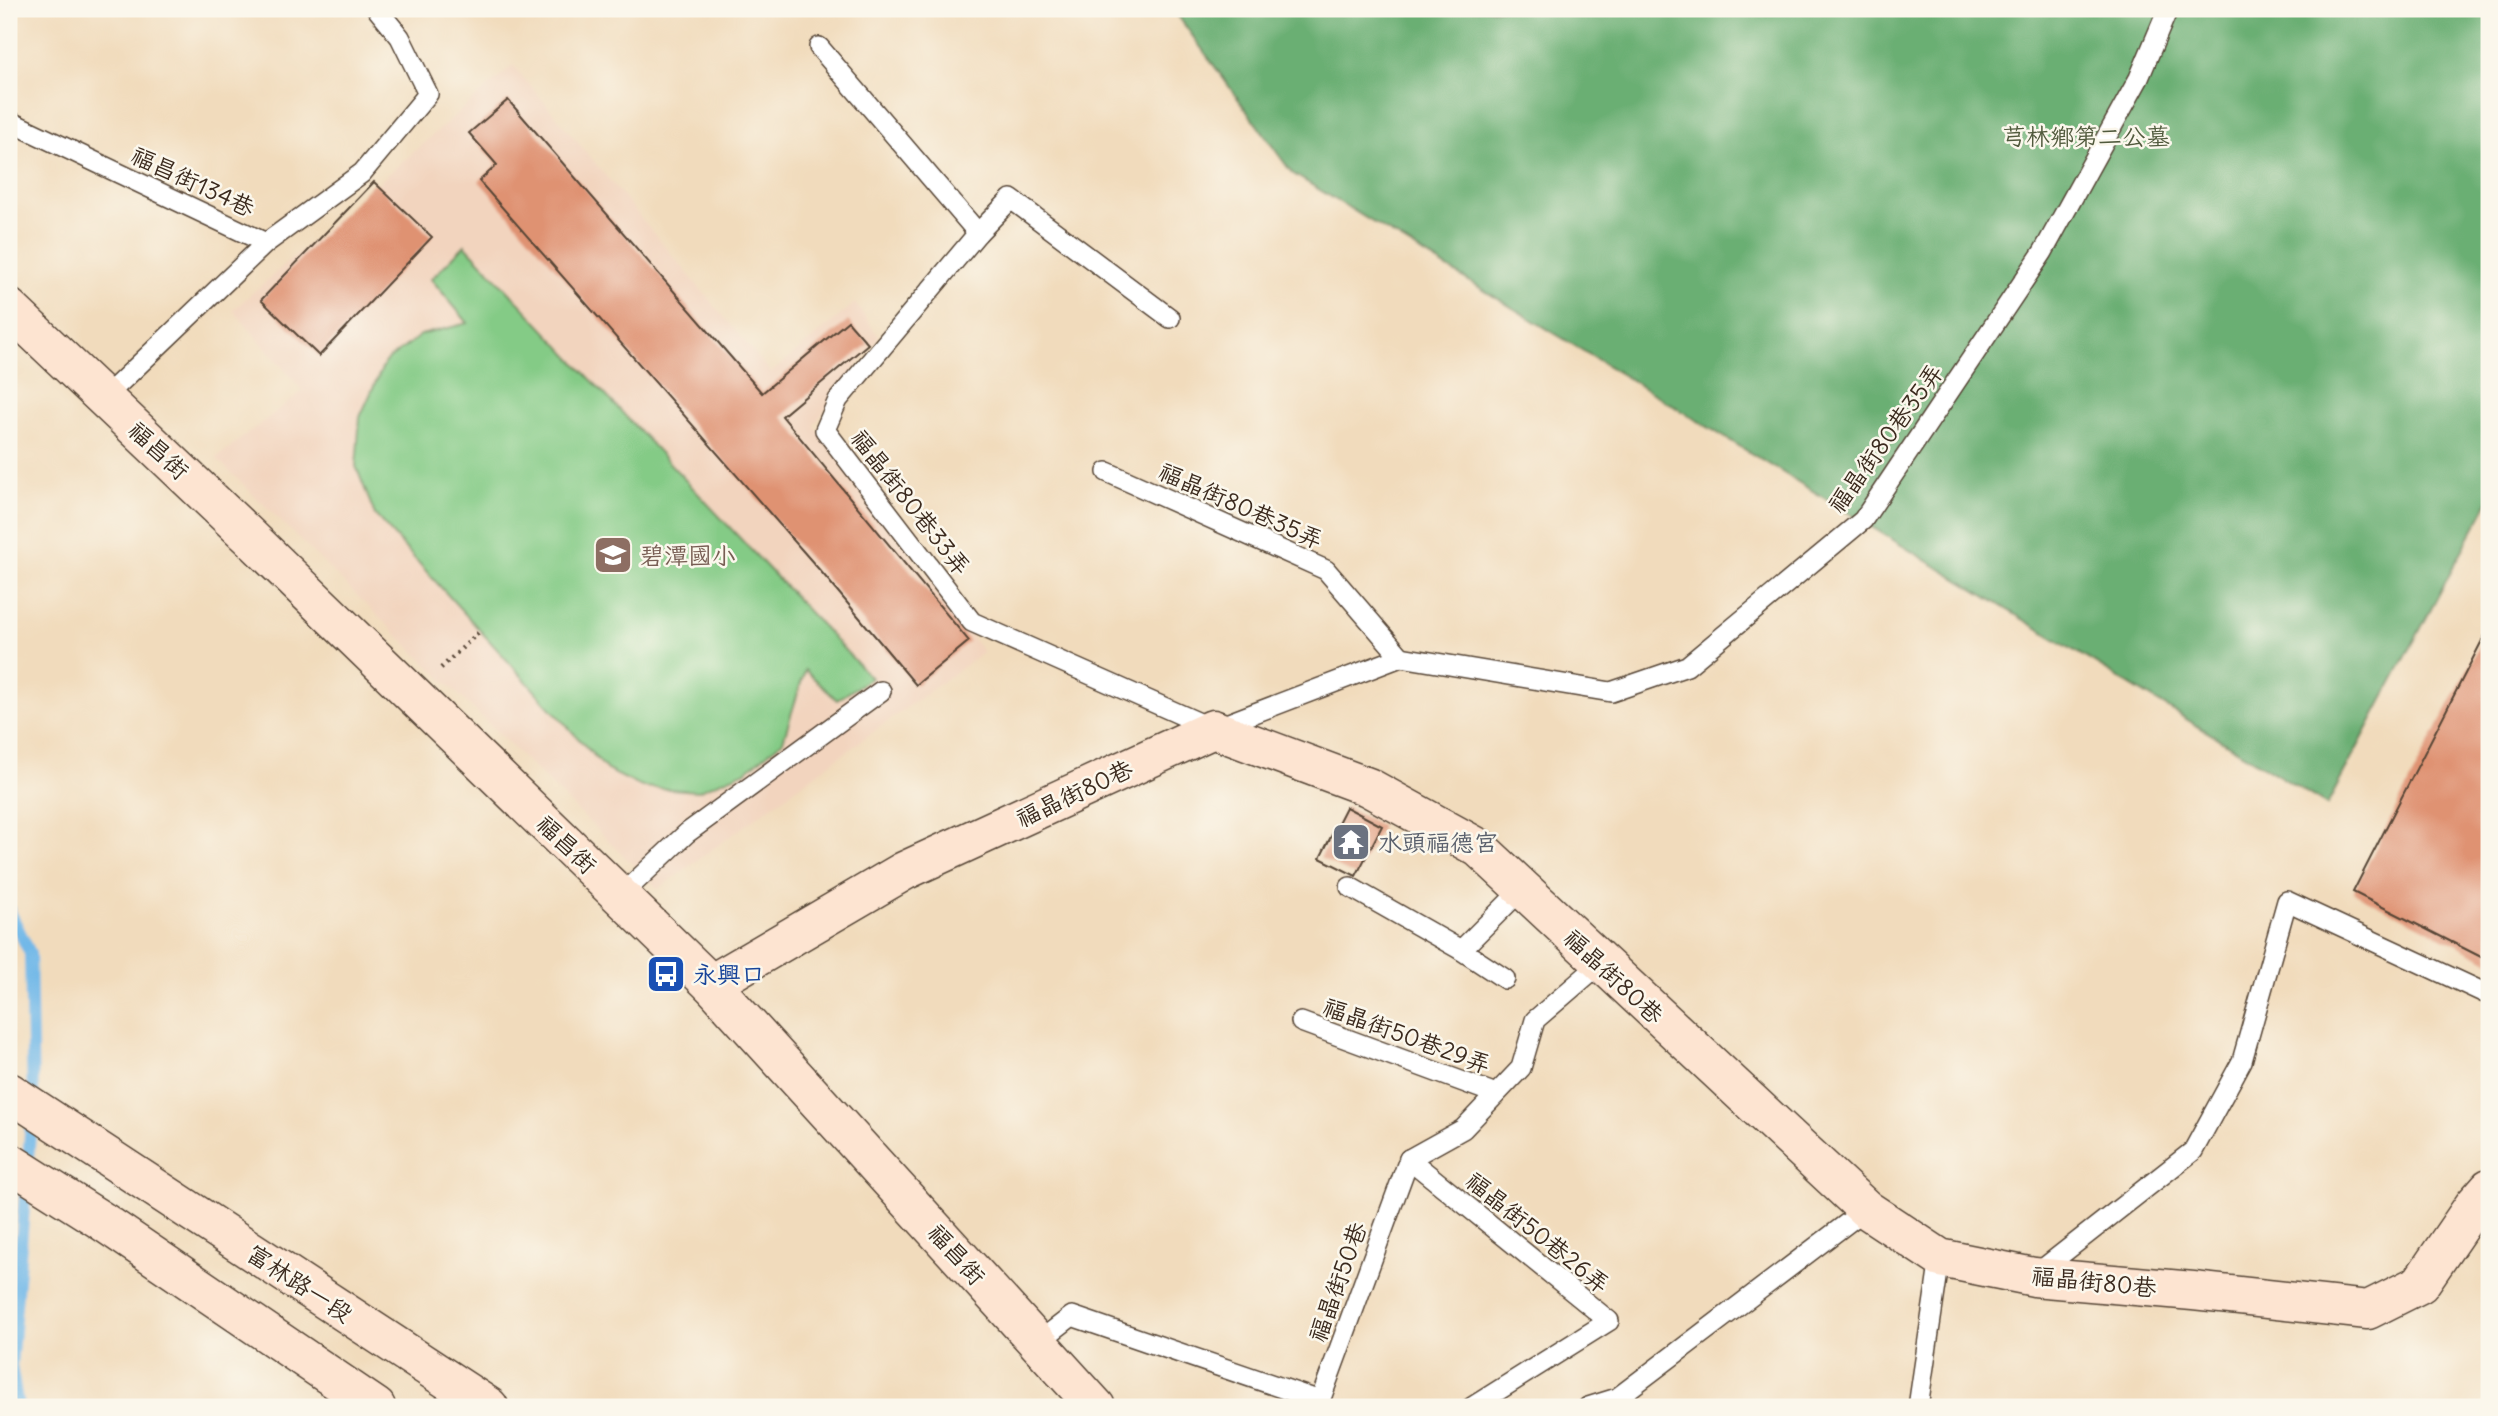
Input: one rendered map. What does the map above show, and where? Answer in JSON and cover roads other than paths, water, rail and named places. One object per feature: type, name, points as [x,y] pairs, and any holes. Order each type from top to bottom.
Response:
[{"type":"street","name":"福昌街","points":[[9,308],[251,538],[711,984],[1096,1407]]},
{"type":"street","name":"福晶街80巷","points":[[711,984],[904,871],[1213,729],[1368,787],[1479,848],[1866,1209],[1940,1258],[2034,1277],[2368,1310],[2420,1284],[2474,1205],[2489,1188]]},
{"type":"street","name":"富林路一段","points":[[9,1093],[489,1407]]},
{"type":"street","points":[[9,1162],[102,1221],[376,1407]]},
{"type":"lane","points":[[266,243],[362,173],[428,94],[400,37],[377,9]]},
{"type":"lane","name":"福晶街80巷35弄","points":[[1107,472],[1326,570],[1401,657],[1611,692],[1687,666],[1863,520],[2043,252],[2139,78],[2168,9]]},
{"type":"lane","points":[[819,47],[978,233]]},
{"type":"lane","name":"福昌街134巷","points":[[9,121],[266,243],[104,398]]},
{"type":"lane","name":"福晶街80巷33弄","points":[[1170,318],[1011,199],[978,233],[838,400],[825,430],[972,622],[1213,729]]},
{"type":"lane","points":[[1213,729],[1401,657]]},
{"type":"lane","points":[[620,896],[687,833],[881,691]]},
{"type":"lane","points":[[1350,887],[1461,950],[1505,979]]},
{"type":"lane","points":[[1461,950],[1522,889]]},
{"type":"lane","points":[[2034,1277],[2193,1151],[2242,1061],[2287,901],[2489,995]]},
{"type":"lane","points":[[1409,1158],[1463,1129],[1521,1068],[1535,1020],[1601,963]]},
{"type":"lane","name":"福晶街50巷29弄","points":[[1301,1022],[1496,1094]]},
{"type":"lane","name":"福晶街50巷","points":[[1037,1343],[1072,1316],[1320,1401],[1409,1158]]},
{"type":"lane","name":"福晶街50巷26弄","points":[[1409,1158],[1609,1321],[1472,1407]]},
{"type":"lane","points":[[1588,1407],[1617,1398],[1866,1209]]},
{"type":"lane","points":[[1918,1407],[1940,1258]]},
{"type":"waterway","points":[[9,910],[30,953],[33,1098],[11,1366],[18,1407]]},
{"type":"place","name":"碧潭國小","points":[[613,555]]},
{"type":"place","name":"水頭福德宮","points":[[1351,842]]},
{"type":"place","name":"永興口","points":[[666,974]]},
{"type":"park label","name":"芎林鄉第二公墓","points":[[2086,136]]}]
